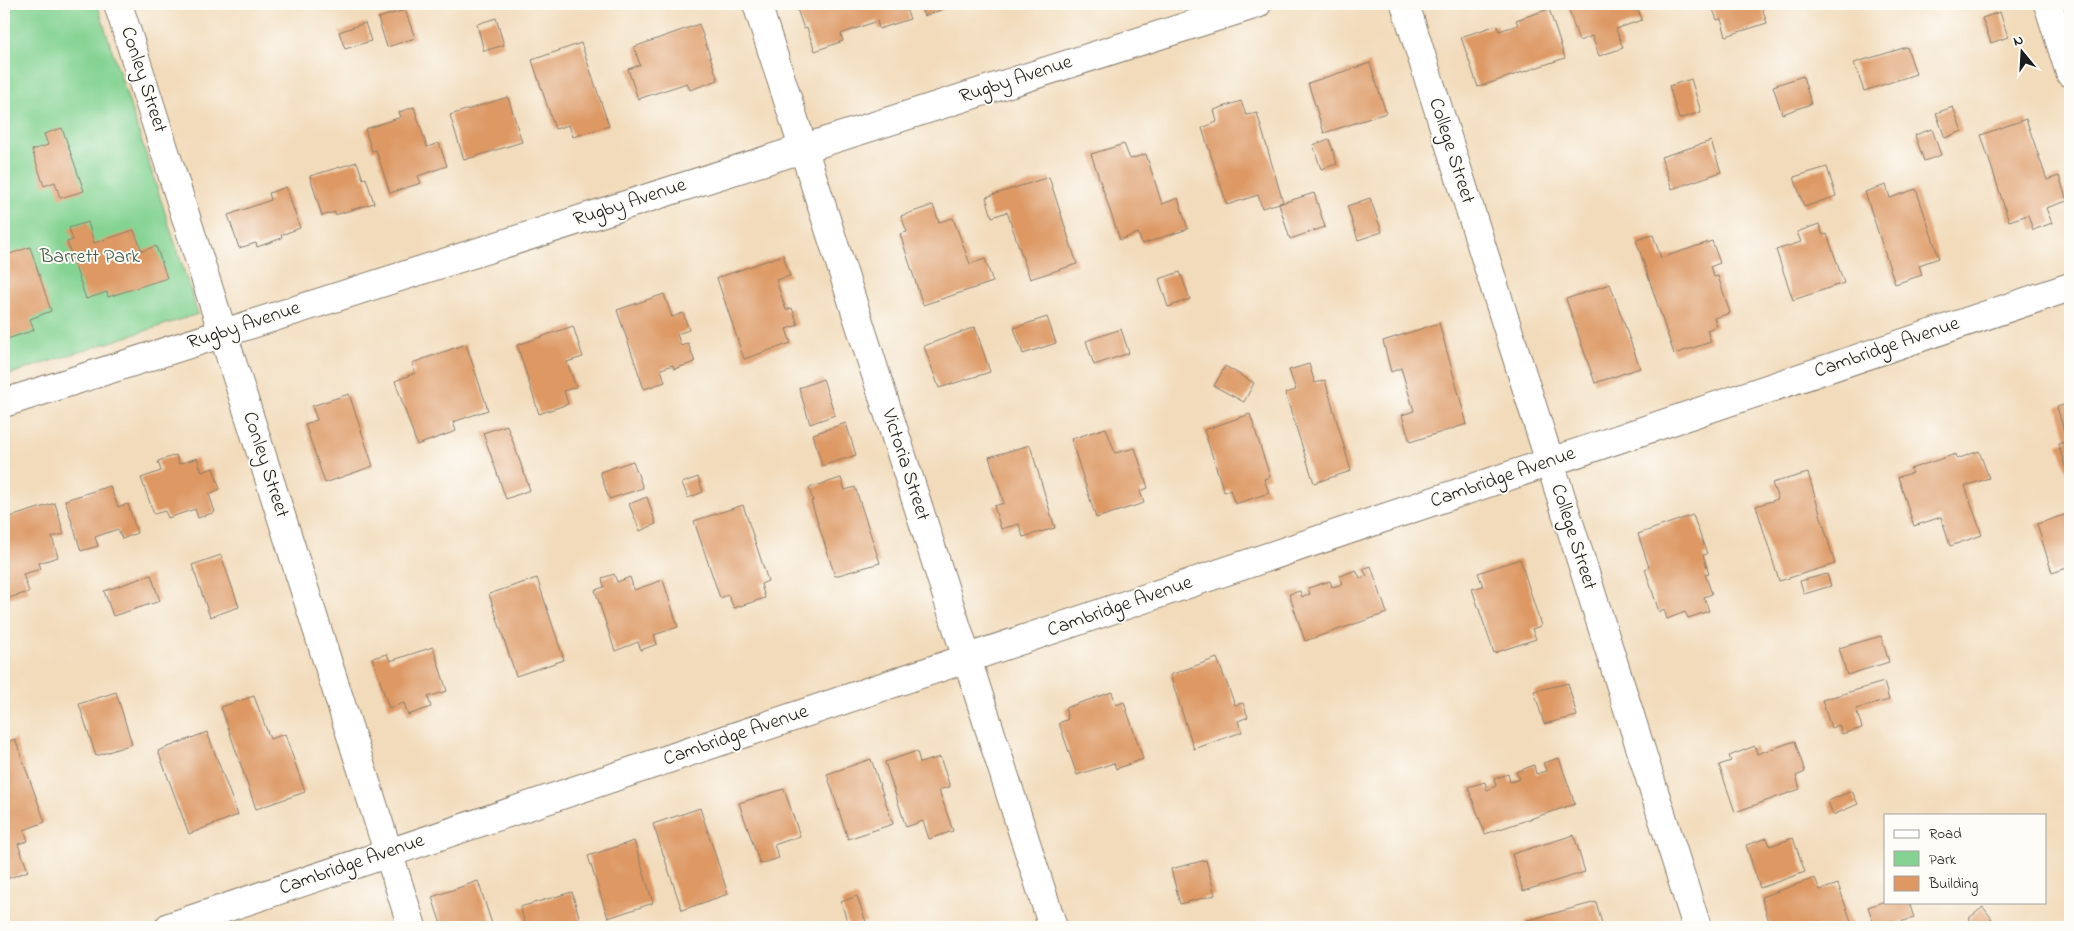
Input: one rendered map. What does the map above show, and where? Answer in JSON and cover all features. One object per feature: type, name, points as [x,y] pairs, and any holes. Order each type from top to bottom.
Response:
[{"type":"street","name":"Conley Street","points":[[118,4],[412,927]]},
{"type":"street","name":"Victoria Street","points":[[757,4],[1053,927]]},
{"type":"street","name":"Rugby Avenue","points":[[4,403],[1257,4]]},
{"type":"street","name":"College Street","points":[[1405,4],[1697,927]]},
{"type":"street","points":[[2048,4],[2070,73]]},
{"type":"street","name":"Cambridge Avenue","points":[[169,927],[2070,287]]},
{"type":"green space","name":"Barrett Park","points":[[4,4],[97,4],[198,314],[4,376]]},
{"type":"building","points":[[799,4],[904,4],[910,19],[879,29],[877,21],[841,34],[843,41],[815,51],[807,28],[804,29],[796,6]]},
{"type":"building","points":[[919,4],[958,4],[924,16]]},
{"type":"building","points":[[1567,4],[1636,4],[1642,20],[1616,29],[1623,48],[1599,56],[1592,36],[1579,41]]},
{"type":"building","points":[[1711,4],[1761,4],[1767,23],[1726,36],[1721,19],[1717,20]]},
{"type":"building","points":[[1549,9],[1565,58],[1478,87],[1461,37],[1497,25],[1499,31],[1518,25],[1516,20]]},
{"type":"building","points":[[405,10],[415,38],[387,47],[378,18]]},
{"type":"building","points":[[2000,12],[2008,37],[1991,43],[1982,18]]},
{"type":"building","points":[[496,18],[504,45],[484,51],[477,24]]},
{"type":"building","points":[[365,23],[371,41],[345,49],[339,32]]},
{"type":"building","points":[[699,24],[718,80],[690,90],[687,83],[638,99],[628,69],[640,65],[634,47]]},
{"type":"building","points":[[581,43],[609,126],[573,137],[569,125],[555,129],[532,60]]},
{"type":"building","points":[[1907,47],[1916,74],[1864,91],[1854,63]]},
{"type":"building","points":[[1370,63],[1386,113],[1324,133],[1308,83]]},
{"type":"building","points":[[1803,76],[1811,104],[1782,114],[1773,86]]},
{"type":"building","points":[[1691,79],[1701,112],[1679,119],[1669,86]]},
{"type":"building","points":[[508,97],[522,142],[464,160],[450,115]]},
{"type":"building","points":[[1241,101],[1246,115],[1257,113],[1283,202],[1262,208],[1258,195],[1227,205],[1202,128],[1217,122],[1214,110]]},
{"type":"building","points":[[414,107],[427,147],[439,143],[447,166],[418,176],[421,183],[390,193],[376,150],[372,151],[365,129],[401,117],[399,112]]},
{"type":"building","points":[[1953,107],[1962,131],[1945,138],[1936,113]]},
{"type":"building","points":[[2026,119],[2047,180],[2059,176],[2067,201],[2046,208],[2052,223],[2033,230],[2028,215],[2009,221],[1981,135]]},
{"type":"building","points":[[62,128],[84,191],[60,198],[55,182],[44,186],[32,150],[48,145],[44,134]]},
{"type":"building","points":[[1932,129],[1941,155],[1924,161],[1915,135]]},
{"type":"building","points":[[1329,139],[1337,164],[1321,169],[1313,145]]},
{"type":"building","points":[[1711,141],[1721,172],[1672,189],[1661,157]]},
{"type":"building","points":[[1124,144],[1130,159],[1146,154],[1162,204],[1178,198],[1188,229],[1142,244],[1138,233],[1120,240],[1091,154]]},
{"type":"building","points":[[357,162],[363,179],[366,178],[374,203],[335,215],[335,212],[322,216],[310,176]]},
{"type":"building","points":[[1827,167],[1836,196],[1804,207],[1794,177]]},
{"type":"building","points":[[1049,177],[1077,264],[1030,279],[1007,212],[992,217],[986,197]]},
{"type":"building","points":[[1886,185],[1890,198],[1916,189],[1939,258],[1919,265],[1922,275],[1895,284],[1865,192]]},
{"type":"building","points":[[286,187],[300,228],[281,235],[282,238],[257,247],[256,243],[239,248],[228,215],[271,200],[269,193]]},
{"type":"building","points":[[1314,193],[1325,227],[1290,239],[1279,204]]},
{"type":"building","points":[[1370,198],[1382,232],[1358,240],[1347,206]]},
{"type":"building","points":[[933,205],[939,222],[953,218],[970,264],[985,259],[993,282],[923,305],[900,234],[907,232],[901,216]]},
{"type":"building","points":[[88,222],[94,243],[134,230],[142,251],[156,246],[167,278],[108,297],[107,292],[86,299],[67,242],[73,240],[69,228]]},
{"type":"building","points":[[1819,224],[1823,235],[1827,234],[1844,283],[1793,300],[1776,250],[1801,242],[1797,232]]},
{"type":"building","points":[[1653,235],[1661,258],[1712,241],[1720,263],[1710,267],[1714,277],[1718,276],[1730,313],[1714,318],[1717,326],[1707,330],[1711,342],[1674,354],[1636,240]]},
{"type":"building","points":[[30,247],[51,311],[30,319],[34,330],[4,340],[4,256]]},
{"type":"building","points":[[783,255],[790,276],[776,280],[786,310],[792,308],[798,325],[786,329],[791,343],[744,359],[717,278]]},
{"type":"building","points":[[1180,272],[1190,299],[1168,307],[1159,279]]},
{"type":"building","points":[[1610,284],[1640,368],[1595,383],[1566,299]]},
{"type":"building","points":[[664,294],[672,317],[683,313],[689,330],[677,334],[681,346],[688,343],[695,362],[674,369],[673,365],[661,369],[665,382],[644,389],[617,310]]},
{"type":"building","points":[[1047,317],[1056,343],[1023,354],[1014,328]]},
{"type":"building","points":[[1439,323],[1467,424],[1410,442],[1402,415],[1414,411],[1401,368],[1391,372],[1383,341]]},
{"type":"building","points":[[573,326],[583,357],[567,362],[576,387],[564,391],[568,404],[539,414],[517,345]]},
{"type":"building","points":[[975,327],[990,372],[939,388],[924,346]]},
{"type":"building","points":[[1121,329],[1129,353],[1094,365],[1086,341]]},
{"type":"building","points":[[466,344],[488,410],[453,422],[456,431],[417,445],[395,381],[415,373],[412,363]]},
{"type":"building","points":[[1309,364],[1315,383],[1325,380],[1351,471],[1314,483],[1285,393],[1296,390],[1289,370]]},
{"type":"building","points":[[1225,366],[1254,383],[1244,402],[1214,386]]},
{"type":"building","points":[[823,379],[835,415],[810,424],[799,388]]},
{"type":"building","points":[[349,394],[373,466],[325,483],[305,424],[317,420],[312,406]]},
{"type":"building","points":[[2070,403],[2070,481],[2058,444],[2067,441],[2057,407]]},
{"type":"building","points":[[1250,414],[1270,477],[1264,479],[1269,493],[1235,504],[1230,490],[1224,492],[1204,430]]},
{"type":"building","points":[[846,423],[856,455],[822,466],[813,434]]},
{"type":"building","points":[[507,425],[530,490],[506,499],[483,433]]},
{"type":"building","points":[[1106,428],[1115,453],[1135,448],[1148,488],[1140,491],[1144,503],[1096,518],[1071,439]]},
{"type":"building","points":[[1030,445],[1055,528],[1023,537],[1019,524],[1001,529],[994,506],[1004,503],[989,457]]},
{"type":"building","points":[[1979,451],[1989,478],[1965,486],[1982,535],[1950,546],[1941,517],[1914,526],[1898,477],[1912,473],[1910,469],[1956,454],[1957,459]]},
{"type":"building","points":[[176,455],[179,464],[197,458],[202,472],[213,468],[220,489],[209,494],[215,512],[198,518],[195,509],[168,518],[165,511],[154,514],[141,478],[161,471],[158,461]]},
{"type":"building","points":[[633,461],[643,488],[609,499],[600,472]]},
{"type":"building","points":[[1808,473],[1835,564],[1779,581],[1756,506],[1778,499],[1772,483]]},
{"type":"building","points":[[698,477],[703,492],[688,498],[682,483]]},
{"type":"building","points":[[841,478],[845,490],[855,487],[880,563],[835,576],[811,501],[813,501],[809,488]]},
{"type":"building","points":[[110,486],[118,507],[128,504],[137,533],[122,539],[118,529],[95,537],[98,546],[81,551],[65,500]]},
{"type":"building","points":[[647,497],[656,524],[640,531],[629,504]]},
{"type":"building","points":[[55,503],[64,534],[52,537],[58,557],[39,563],[41,569],[23,574],[29,592],[5,599],[4,519]]},
{"type":"building","points":[[743,505],[768,581],[761,584],[765,598],[734,608],[728,595],[720,598],[694,521]]},
{"type":"building","points":[[2070,513],[2070,567],[2052,573],[2037,524]]},
{"type":"building","points":[[1693,515],[1707,554],[1703,555],[1709,573],[1705,574],[1712,594],[1704,597],[1709,611],[1688,618],[1685,612],[1667,619],[1664,609],[1659,612],[1645,569],[1649,567],[1638,534]]},
{"type":"building","points":[[221,555],[239,607],[210,617],[192,565]]},
{"type":"building","points":[[1520,559],[1541,626],[1532,629],[1536,639],[1494,653],[1472,589],[1483,586],[1478,573]]},
{"type":"building","points":[[1371,566],[1387,613],[1305,641],[1289,594],[1300,591],[1302,597],[1310,594],[1308,588],[1330,581],[1332,587],[1343,584],[1340,576],[1356,570],[1360,578],[1367,576],[1363,569]]},
{"type":"building","points":[[614,574],[617,582],[630,577],[634,590],[663,580],[678,627],[654,635],[657,644],[641,650],[638,642],[615,651],[595,590],[604,587],[602,578]]},
{"type":"building","points":[[1827,574],[1831,586],[1804,594],[1800,581]]},
{"type":"building","points":[[151,575],[160,601],[113,616],[104,591]]},
{"type":"building","points":[[537,578],[564,660],[516,676],[489,594]]},
{"type":"building","points":[[1881,636],[1889,662],[1847,675],[1839,648]]},
{"type":"building","points":[[433,647],[447,691],[428,697],[431,707],[408,715],[404,703],[389,708],[372,658],[387,654],[390,661]]},
{"type":"building","points":[[1217,658],[1235,705],[1243,703],[1248,717],[1238,721],[1242,732],[1194,749],[1170,675]]},
{"type":"building","points":[[1884,682],[1889,700],[1856,709],[1862,728],[1842,734],[1839,725],[1831,728],[1822,700]]},
{"type":"building","points":[[1568,683],[1577,716],[1544,724],[1534,691]]},
{"type":"building","points":[[116,692],[132,744],[96,756],[79,704]]},
{"type":"building","points":[[1112,692],[1116,705],[1124,702],[1143,759],[1116,769],[1114,763],[1077,775],[1059,723],[1068,719],[1065,708]]},
{"type":"building","points":[[254,696],[270,739],[285,734],[305,792],[256,809],[221,707]]},
{"type":"building","points":[[207,732],[238,815],[189,834],[158,751]]},
{"type":"building","points":[[15,739],[45,822],[24,830],[28,841],[18,844],[28,871],[4,880],[4,743]]},
{"type":"building","points":[[1795,741],[1805,772],[1796,776],[1800,789],[1735,812],[1719,765],[1731,761],[1729,756],[1755,746],[1757,754]]},
{"type":"building","points":[[917,751],[920,763],[940,757],[950,787],[939,790],[953,831],[929,839],[923,821],[906,827],[885,762]]},
{"type":"building","points":[[1559,758],[1575,804],[1485,834],[1468,787],[1485,782],[1487,790],[1496,786],[1494,779],[1508,774],[1510,782],[1520,779],[1516,772],[1534,765],[1536,774],[1546,771],[1543,763]]},
{"type":"building","points":[[871,759],[893,824],[848,839],[827,774]]},
{"type":"building","points":[[784,789],[800,836],[774,845],[779,858],[760,864],[739,803]]},
{"type":"building","points":[[1852,791],[1858,804],[1833,815],[1828,801]]},
{"type":"building","points":[[700,808],[728,894],[682,910],[653,824]]},
{"type":"building","points":[[1574,835],[1585,872],[1523,891],[1512,854]]},
{"type":"building","points":[[1767,838],[1770,846],[1793,838],[1805,872],[1760,888],[1746,845]]},
{"type":"building","points":[[634,841],[653,903],[608,918],[588,856]]},
{"type":"building","points":[[1206,860],[1215,895],[1180,904],[1171,869]]},
{"type":"building","points":[[1815,878],[1820,890],[1838,884],[1853,927],[1771,927],[1761,897]]},
{"type":"building","points":[[478,881],[493,927],[442,927],[432,897]]},
{"type":"building","points":[[572,892],[582,927],[526,927],[520,907]]},
{"type":"building","points":[[857,896],[866,922],[849,927],[841,902]]},
{"type":"building","points":[[1884,901],[1884,904],[1910,904],[1914,918],[1882,927],[1875,927],[1868,907]]},
{"type":"building","points":[[1596,902],[1603,927],[1526,927],[1525,921]]},
{"type":"building","points":[[1983,907],[1992,919],[1981,927],[1975,927],[1969,918]]}]
